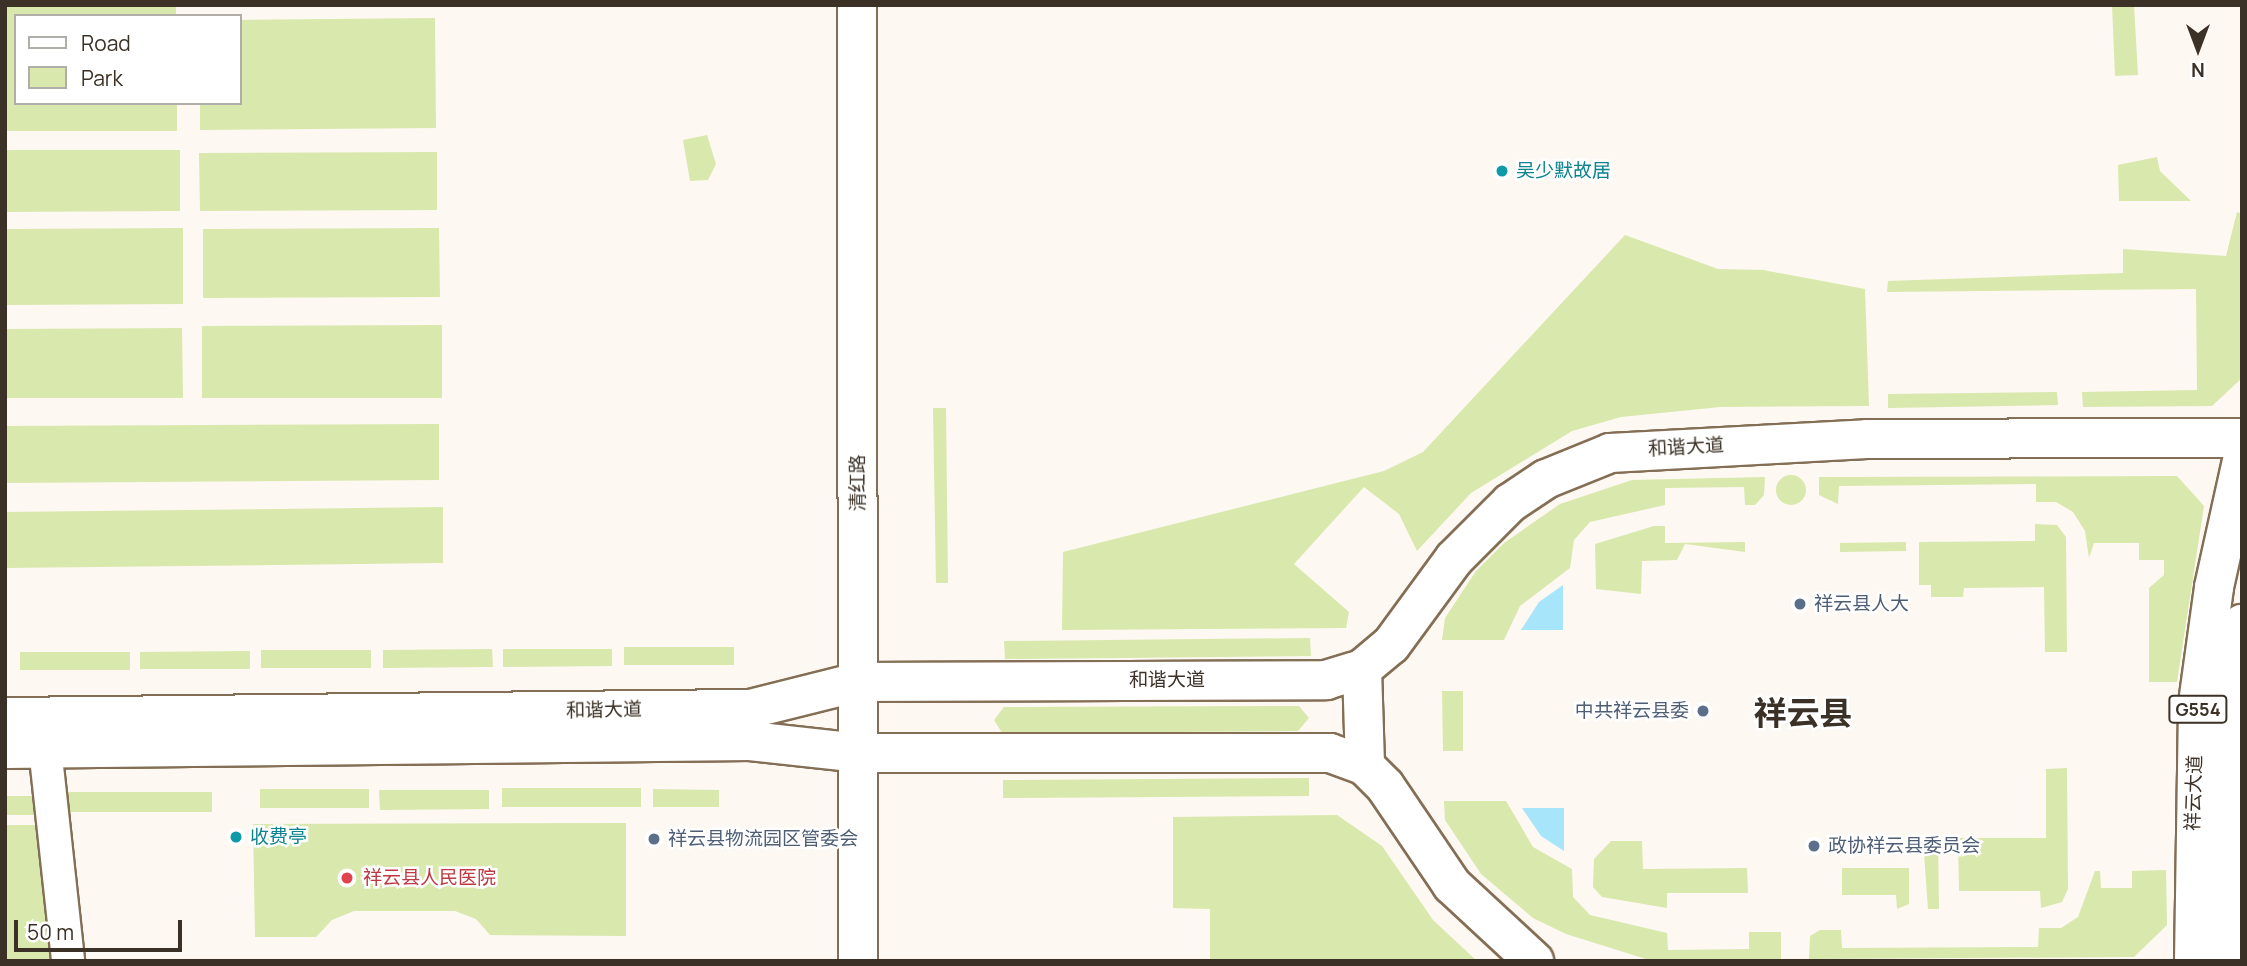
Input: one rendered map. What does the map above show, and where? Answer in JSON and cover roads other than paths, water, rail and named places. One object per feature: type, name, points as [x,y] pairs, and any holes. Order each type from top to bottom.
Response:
[{"type":"main road","name":"清红路","points":[[858,5],[859,961]]},
{"type":"main road","name":"和谐大道","points":[[5,717],[750,709],[858,682],[1326,680],[1362,669],[1405,630],[1484,526],[1546,479],[1610,453],[1867,439],[2242,438]]},
{"type":"main road","name":"祥云大道","points":[[2194,961],[2199,703],[2214,587],[2242,461]]},
{"type":"main road","name":"祥云大道","points":[[2227,961],[2242,624]]},
{"type":"main road","points":[[1362,669],[1365,766],[1397,801],[1452,885],[1534,961]]},
{"type":"main road","name":"和谐大道","points":[[5,749],[750,741],[858,753],[1308,750],[1365,766]]},
{"type":"street","points":[[45,748],[68,961]]},
{"type":"water","points":[[1563,585],[1563,630],[1521,630],[1539,602]]},
{"type":"water","points":[[1522,808],[1564,808],[1564,851],[1541,836]]},
{"type":"place","name":"吴少默故居","points":[[1502,171]]},
{"type":"place","name":"祥云县人大","points":[[1800,604]]},
{"type":"place","name":"中共祥云县委","points":[[1703,711]]},
{"type":"place","name":"收费亭","points":[[236,837]]},
{"type":"place","name":"祥云县物流园区管委会","points":[[654,839]]},
{"type":"place","name":"政协祥云县委员会","points":[[1814,846]]},
{"type":"place","name":"祥云县人民医院","points":[[347,878]]},
{"type":"district","name":"祥云县","points":[[1803,713]]}]
